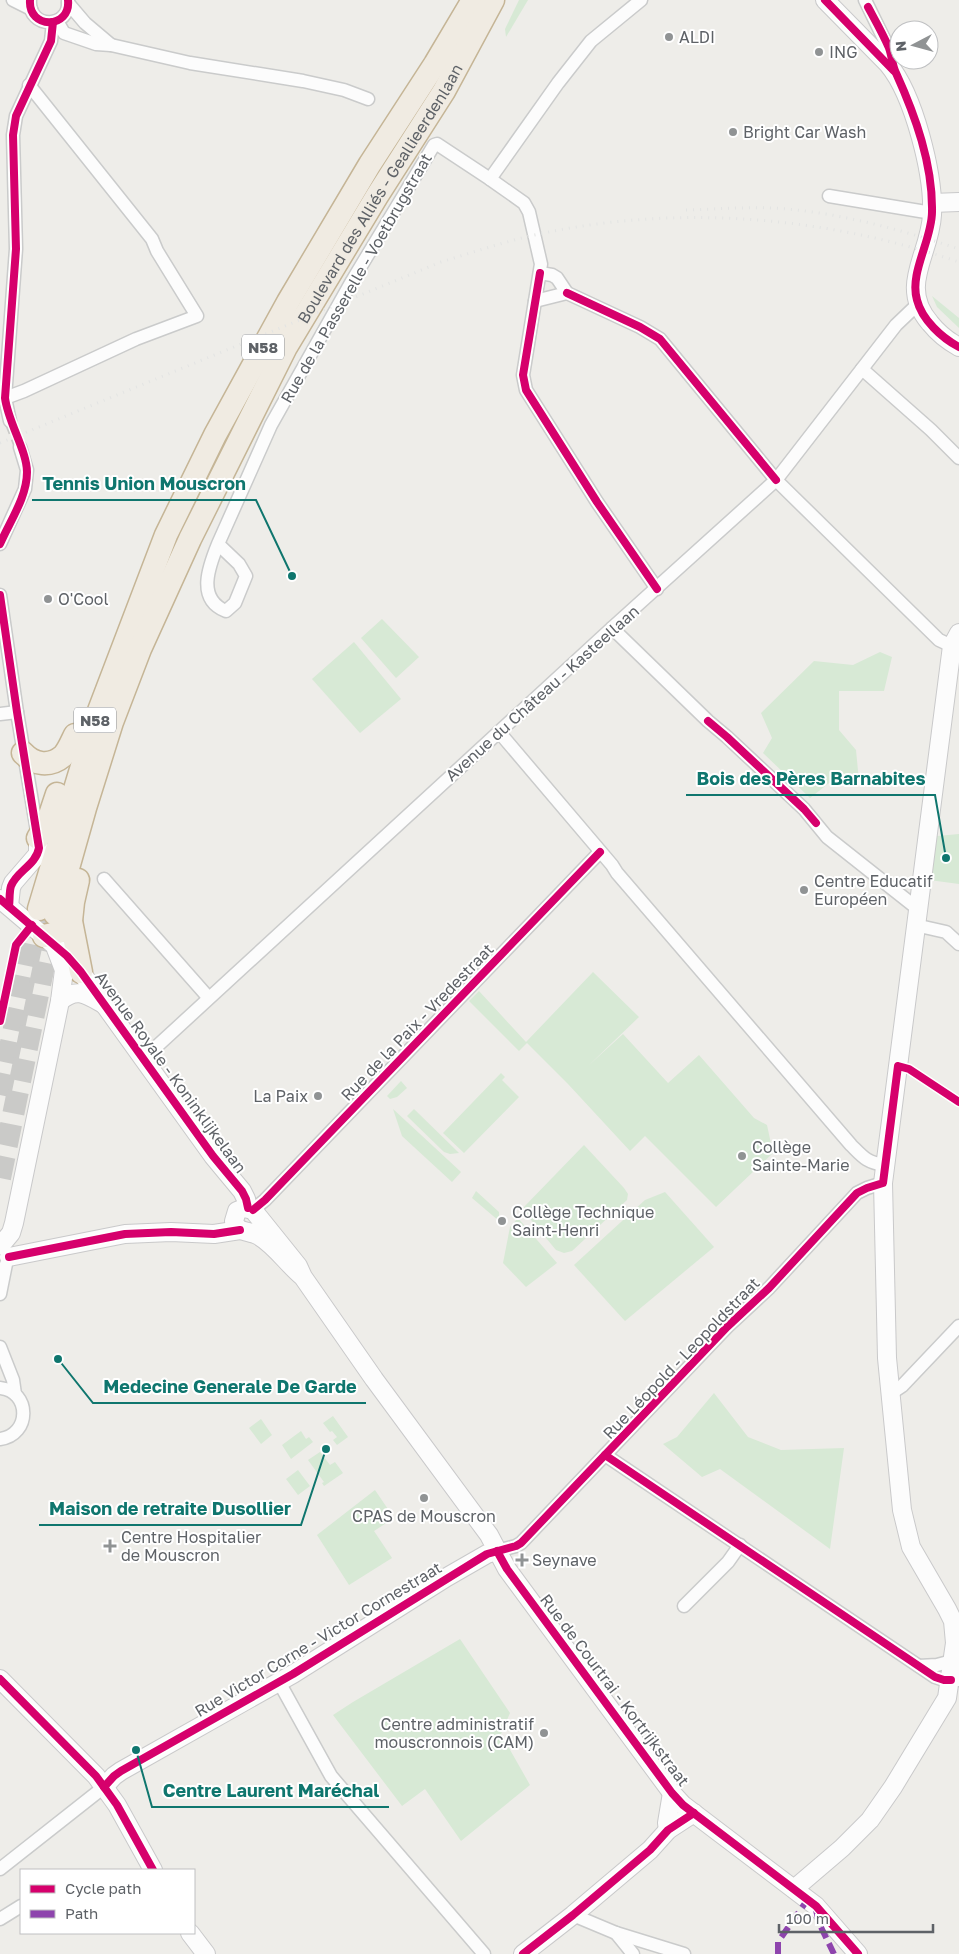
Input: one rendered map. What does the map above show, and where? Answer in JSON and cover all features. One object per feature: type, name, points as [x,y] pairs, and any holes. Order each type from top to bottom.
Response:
[{"type":"highway","name":"N58","points":[[452,37],[462,0]]},
{"type":"highway","name":"Boulevard des Alliés - Geallieerdenlaan","points":[[55,915],[97,716],[166,535],[216,435],[288,302],[370,164],[452,37],[473,0]]},
{"type":"highway","name":"Boulevard des Alliés - Geallieerdenlaan","points":[[55,915],[73,902],[96,817],[162,621],[163,598],[241,435],[286,348],[377,196],[444,91],[494,0]]},
{"type":"highway","name":"N58","points":[[444,91],[480,46],[506,0]]},
{"type":"highway","points":[[38,838],[48,821],[102,663],[136,590],[166,535]]},
{"type":"highway","points":[[23,753],[29,760],[45,764],[54,762],[64,755],[76,735]]},
{"type":"highway","points":[[50,942],[67,928],[55,915]]},
{"type":"highway","points":[[55,915],[81,972]]},
{"type":"main road","points":[[826,0],[895,72],[904,90],[917,125],[928,170],[932,208],[930,227],[915,284],[918,304],[930,324],[959,347]]},
{"type":"main road","points":[[932,208],[959,202]]},
{"type":"main road","points":[[794,1889],[851,1840],[879,1808],[947,1698],[955,1672],[954,1627],[951,1616],[915,1556],[905,1530],[902,1510],[890,1394],[886,1329],[883,1183],[916,917],[955,665],[956,640]]},
{"type":"main road","points":[[0,884],[32,848],[38,838]]},
{"type":"main road","points":[[5,902],[13,883],[38,854],[38,838]]},
{"type":"main road","name":"Avenue Royale - Koninklijkelaan","points":[[5,902],[67,956],[98,994],[103,1004],[213,1156],[242,1191],[246,1199],[249,1219],[298,1266],[303,1278],[374,1379],[489,1535],[497,1551]]},
{"type":"main road","points":[[2,1268],[14,1223],[60,1001],[64,970],[50,942]]},
{"type":"main road","points":[[60,1001],[76,992],[88,995],[103,1004]]},
{"type":"main road","points":[[2,1268],[46,1248],[125,1234],[171,1232],[214,1234],[249,1219]]},
{"type":"main road","points":[[14,1223],[16,1231],[25,1242],[46,1248]]},
{"type":"main road","name":"Rue Victor Corne - Victor Cornestraat","points":[[104,1787],[121,1771],[279,1682],[447,1577],[487,1554],[497,1551]]},
{"type":"main road","name":"Rue de Courtrai - Kortrijkstraat","points":[[497,1551],[515,1579],[683,1803],[816,1906],[858,1954]]},
{"type":"main road","points":[[0,1679],[90,1770],[104,1787],[117,1805],[152,1869]]},
{"type":"main road","points":[[668,1830],[667,1823],[683,1803]]},
{"type":"main road","points":[[524,1954],[574,1915],[650,1850],[668,1830],[683,1803]]},
{"type":"main road","points":[[191,1934],[206,1954]]},
{"type":"street","points":[[13,0],[31,4],[39,20],[55,22],[63,17],[67,10],[68,2]]},
{"type":"street","points":[[490,179],[558,83],[591,41],[641,0]]},
{"type":"street","points":[[864,0],[889,49],[895,72]]},
{"type":"street","points":[[68,2],[85,23],[112,45]]},
{"type":"street","points":[[55,22],[64,33],[96,44],[112,45],[190,63],[312,83],[344,90],[368,99]]},
{"type":"street","points":[[10,421],[5,398],[16,249],[13,135],[16,116],[51,41],[55,22]]},
{"type":"street","points":[[5,398],[136,339],[197,316],[157,251],[152,239],[29,85]]},
{"type":"street","name":"Rue de la Passerelle - Voetbrugstraat","points":[[218,544],[239,564],[246,576],[235,603],[226,611],[218,607],[210,596],[206,584],[218,544],[271,425],[352,281],[434,145],[437,144],[490,179],[527,208],[540,256],[540,273],[523,375],[526,390],[597,502],[656,589]]},
{"type":"street","points":[[829,196],[932,208]]},
{"type":"street","points":[[540,273],[557,278],[567,293],[640,327],[660,339],[776,480],[939,640],[956,640]]},
{"type":"street","points":[[535,301],[567,293]]},
{"type":"street","name":"Avenue du Château - Kasteellaan","points":[[143,1059],[208,997],[776,480],[896,325],[918,304]]},
{"type":"street","points":[[862,369],[959,458]]},
{"type":"street","points":[[0,544],[25,489],[27,470],[20,447]]},
{"type":"street","points":[[0,595],[23,753],[38,838]]},
{"type":"street","points":[[612,628],[708,721],[727,736],[804,808],[828,837],[916,917],[946,932],[959,944]]},
{"type":"street","points":[[0,714],[17,712]]},
{"type":"street","points":[[499,732],[851,1144],[866,1160],[871,1163],[884,1165]]},
{"type":"street","name":"Rue de la Paix - Vredestraat","points":[[249,1219],[265,1200],[600,852]]},
{"type":"street","points":[[104,879],[208,997]]},
{"type":"street","name":"Rue Léopold - Leopoldstraat","points":[[497,1551],[516,1546],[521,1542],[727,1327],[769,1288],[858,1193],[883,1183]]},
{"type":"street","points":[[890,1394],[902,1386],[959,1326]]},
{"type":"street","points":[[0,1347],[13,1380],[15,1394]]},
{"type":"street","points":[[0,1388],[15,1394],[24,1408],[22,1422],[13,1434],[0,1439]]},
{"type":"street","points":[[605,1455],[918,1666],[939,1679],[955,1672]]},
{"type":"street","points":[[684,1606],[728,1562],[740,1545]]},
{"type":"street","points":[[918,1666],[937,1666],[955,1672]]},
{"type":"street","points":[[279,1682],[320,1759],[335,1781],[484,1954]]},
{"type":"street","name":"Rue Victor Corne - Victor Cornestraat","points":[[0,1869],[104,1787]]},
{"type":"street","points":[[0,1920],[20,1907]]},
{"type":"street","points":[[574,1915],[616,1933],[684,1954]]},
{"type":"street","points":[[616,1933],[633,1954]]},
{"type":"green space","points":[[519,0],[528,0],[506,37],[505,29]]},
{"type":"green space","points":[[932,296],[959,318],[959,328],[937,307]]},
{"type":"green space","points":[[382,619],[419,657],[396,678],[361,638]]},
{"type":"green space","points":[[354,642],[401,699],[360,733],[312,679]]},
{"type":"green space","points":[[880,652],[892,657],[884,691],[839,691],[839,730],[856,750],[859,781],[833,780],[810,798],[763,753],[772,738],[761,713],[814,661],[853,665]]},
{"type":"green space","points":[[959,834],[959,884],[929,880],[937,836]]},
{"type":"green space","points":[[593,972],[639,1017],[588,1066],[623,1034],[668,1083],[699,1055],[754,1118],[767,1125],[773,1153],[716,1207],[645,1136],[630,1151],[527,1043],[519,1051],[469,1001],[479,991],[526,1042]]},
{"type":"green space","points":[[501,1073],[505,1077],[502,1080],[519,1097],[464,1153],[443,1133]]},
{"type":"green space","points":[[401,1081],[407,1088],[397,1097],[390,1099],[387,1096]]},
{"type":"green space","points":[[393,1109],[461,1172],[452,1182],[402,1136]]},
{"type":"green space","points":[[414,1109],[459,1153],[450,1154],[444,1152],[407,1116]]},
{"type":"green space","points":[[584,1145],[624,1188],[628,1194],[627,1200],[572,1251],[564,1253],[556,1250],[522,1209]]},
{"type":"green space","points":[[476,1191],[499,1212],[499,1221],[472,1198]]},
{"type":"green space","points":[[665,1192],[714,1247],[625,1321],[574,1265],[645,1200]]},
{"type":"green space","points":[[518,1218],[557,1263],[526,1287],[503,1263],[510,1227]]},
{"type":"green space","points":[[714,1393],[748,1437],[781,1450],[844,1448],[830,1549],[720,1469],[702,1477],[663,1444],[677,1437]]},
{"type":"green space","points":[[333,1416],[348,1437],[337,1445],[333,1440],[337,1437],[323,1423]]},
{"type":"green space","points":[[261,1419],[272,1435],[261,1444],[249,1428]]},
{"type":"green space","points":[[301,1431],[306,1439],[309,1437],[313,1442],[291,1459],[282,1445]]},
{"type":"green space","points":[[320,1452],[330,1465],[335,1462],[343,1473],[324,1486],[322,1483],[324,1482],[308,1460]]},
{"type":"green space","points":[[298,1470],[310,1486],[298,1495],[286,1479]]},
{"type":"green space","points":[[375,1490],[394,1518],[374,1531],[392,1558],[349,1585],[317,1535]]},
{"type":"green space","points":[[460,1639],[510,1713],[501,1734],[530,1785],[461,1841],[425,1789],[402,1806],[333,1715]]},
{"type":"tunnel","points":[[10,421],[20,447]]},
{"type":"tunnel","points":[[0,1095],[39,909]]},
{"type":"tunnel","points":[[0,1178],[53,922]]},
{"type":"railway","points":[[686,210],[774,208],[821,213],[868,222],[959,249]]},
{"type":"railway","points":[[0,443],[441,262],[502,243],[539,234],[645,219],[751,220],[804,225],[856,234],[908,246],[959,262]]},
{"type":"marked path","points":[[778,1954],[778,1942],[808,1899]]},
{"type":"marked path","points":[[816,1910],[819,1923],[834,1954]]},
{"type":"cycle path","points":[[30,0],[31,10],[36,17],[42,21],[49,22],[57,21],[63,16],[67,10],[68,0]]},
{"type":"cycle path","points":[[825,0],[894,71]]},
{"type":"cycle path","points":[[868,7],[889,48],[895,70],[922,140],[926,158],[932,194],[932,212],[929,234],[916,279],[915,290],[917,300],[923,315],[934,328],[959,347]]},
{"type":"cycle path","points":[[0,544],[21,500],[27,472],[24,455],[5,398],[16,249],[13,135],[16,116],[51,41],[53,22]]},
{"type":"cycle path","points":[[540,273],[523,375],[526,390],[597,502],[657,589]]},
{"type":"cycle path","points":[[567,293],[640,327],[660,339],[776,480]]},
{"type":"cycle path","points":[[0,595],[39,848],[34,859],[17,876],[11,886],[9,906]]},
{"type":"cycle path","points":[[708,721],[804,809],[816,823]]},
{"type":"cycle path","points":[[253,1210],[265,1200],[600,852]]},
{"type":"cycle path","points":[[0,899],[67,956],[81,972],[213,1156],[242,1191],[248,1208]]},
{"type":"cycle path","points":[[0,1021],[16,945],[32,925]]},
{"type":"cycle path","points":[[104,1787],[121,1771],[293,1674],[487,1554],[521,1543],[727,1327],[769,1288],[857,1193],[883,1183],[898,1066],[909,1069],[959,1102]]},
{"type":"cycle path","points":[[9,1257],[125,1234],[171,1232],[214,1234],[240,1230]]},
{"type":"cycle path","points":[[605,1455],[935,1677],[951,1680]]},
{"type":"cycle path","points":[[497,1551],[507,1569],[672,1793],[683,1805],[816,1906],[858,1954]]},
{"type":"cycle path","points":[[0,1679],[96,1776],[117,1805],[152,1869]]},
{"type":"cycle path","points":[[523,1954],[573,1915],[650,1850],[668,1830],[694,1813]]},
{"type":"place","name":"ALDI","points":[[669,37]]},
{"type":"place","name":"ING","points":[[819,52]]},
{"type":"place","name":"Bright Car Wash","points":[[733,132]]},
{"type":"place","name":"Tennis Union Mouscron","points":[[292,576]]},
{"type":"place","name":"O'Cool","points":[[48,599]]},
{"type":"place","name":"Bois des Pères Barnabites","points":[[946,858]]},
{"type":"place","name":"Centre Educatif Européen","points":[[804,890]]},
{"type":"place","name":"La Paix","points":[[318,1096]]},
{"type":"place","name":"Collège Sainte-Marie","points":[[742,1156]]},
{"type":"place","name":"Collège Technique Saint-Henri","points":[[502,1221]]},
{"type":"place","name":"Medecine Generale De Garde","points":[[58,1359]]},
{"type":"place","name":"Maison de retraite Dusollier","points":[[326,1449]]},
{"type":"place","name":"CPAS de Mouscron","points":[[424,1498]]},
{"type":"place","name":"Centre Hospitalier de Mouscron","points":[[110,1546]]},
{"type":"place","name":"Seynave","points":[[522,1560]]},
{"type":"place","name":"Centre administratif mouscronnois (CAM)","points":[[544,1733]]},
{"type":"place","name":"Centre Laurent Maréchal","points":[[136,1750]]}]
